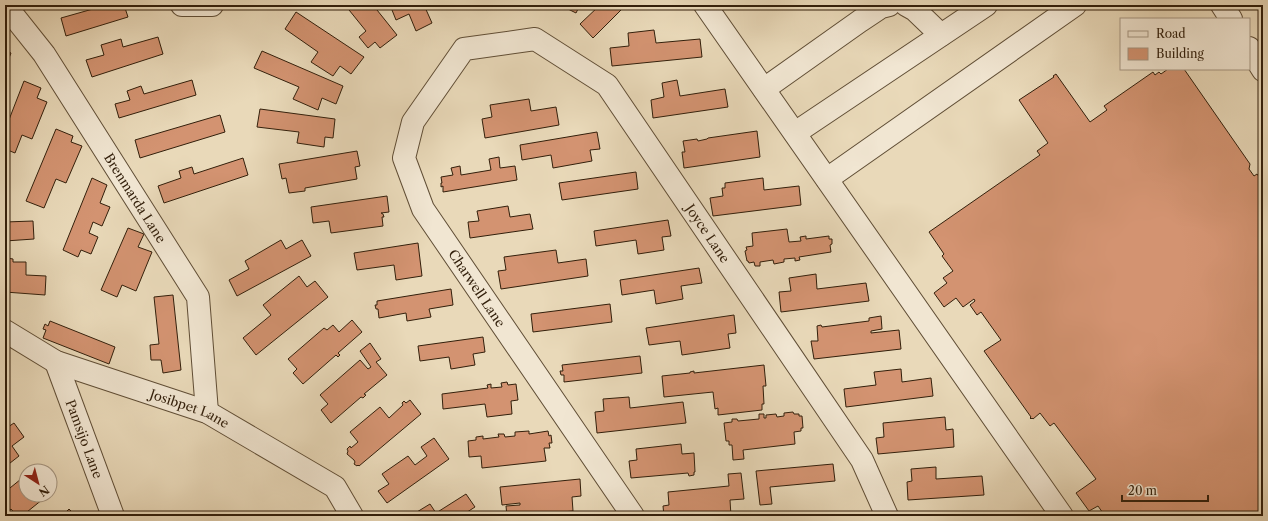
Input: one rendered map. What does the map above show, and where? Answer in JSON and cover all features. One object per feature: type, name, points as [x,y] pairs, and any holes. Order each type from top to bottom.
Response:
[{"type":"street","name":"Brenmarda Lane","points":[[5,5],[44,54],[198,297],[207,412]]},
{"type":"street","points":[[182,5],[212,5]]},
{"type":"street","points":[[705,5],[1062,516]]},
{"type":"street","points":[[764,89],[860,21],[881,7],[889,5]]},
{"type":"street","points":[[906,5],[915,10],[941,35]]},
{"type":"street","points":[[795,133],[986,5]]},
{"type":"street","points":[[827,179],[1075,5]]},
{"type":"street","points":[[1222,5],[1230,18]]},
{"type":"street","name":"Joyce Lane","points":[[464,49],[535,39],[607,85],[862,460],[887,516]]},
{"type":"street","name":"Charwell Lane","points":[[464,49],[413,122],[404,158],[423,209],[633,516]]},
{"type":"street","points":[[1250,50],[1263,70]]},
{"type":"street","name":"Josibpet Lane","points":[[5,331],[56,362],[207,412],[335,486],[352,516]]},
{"type":"street","name":"Pamsijo Lane","points":[[56,362],[113,516]]},
{"type":"building","points":[[107,5],[124,5],[128,17],[66,36],[61,18]]},
{"type":"building","points":[[345,5],[373,5],[397,35],[380,48],[375,42],[368,48],[359,37],[366,31]]},
{"type":"building","points":[[390,5],[424,5],[432,23],[416,31],[409,14],[396,20]]},
{"type":"building","points":[[560,5],[580,5],[576,13]]},
{"type":"building","points":[[600,5],[626,5],[593,38],[580,24]]},
{"type":"building","points":[[296,12],[364,57],[351,74],[340,66],[333,76],[311,62],[318,52],[285,29]]},
{"type":"building","points":[[654,30],[656,43],[700,39],[702,57],[612,66],[610,48],[629,46],[628,33]]},
{"type":"building","points":[[158,37],[163,54],[92,77],[86,60],[104,55],[101,45],[121,39],[123,47]]},
{"type":"building","points":[[5,50],[11,53],[5,68]]},
{"type":"building","points":[[262,51],[343,86],[336,104],[322,98],[318,110],[293,99],[299,87],[254,68]]},
{"type":"building","points":[[1167,70],[1185,70],[1250,164],[1249,169],[1254,176],[1257,174],[1263,182],[1263,516],[1105,516],[1098,506],[1089,511],[1076,493],[1096,479],[1054,423],[1050,426],[1040,413],[1033,419],[1030,418],[1031,417],[984,351],[1001,340],[981,312],[977,315],[970,305],[975,301],[974,299],[963,307],[956,298],[944,307],[934,293],[947,283],[943,278],[953,271],[942,256],[944,254],[929,232],[1040,155],[1037,151],[1048,143],[1019,100],[1054,77],[1053,76],[1056,74],[1090,122],[1107,110],[1104,106],[1153,72],[1155,75],[1159,72],[1161,74]]},
{"type":"building","points":[[192,80],[196,95],[119,118],[115,104],[130,100],[127,91],[141,86],[144,94]]},
{"type":"building","points":[[677,80],[680,96],[725,89],[728,107],[653,118],[651,100],[664,97],[662,83]]},
{"type":"building","points":[[24,81],[41,88],[37,98],[47,102],[32,139],[22,135],[15,153],[5,149],[5,130]]},
{"type":"building","points":[[529,99],[531,111],[556,107],[559,125],[485,138],[482,119],[492,117],[490,105]]},
{"type":"building","points":[[260,109],[335,119],[333,138],[325,137],[324,147],[297,143],[299,132],[257,127]]},
{"type":"building","points":[[220,115],[225,132],[140,158],[135,140]]},
{"type":"building","points":[[56,129],[73,136],[71,142],[82,146],[66,183],[56,179],[44,208],[26,201]]},
{"type":"building","points":[[757,131],[760,157],[684,168],[682,152],[685,152],[683,141],[697,139],[698,141],[708,138]]},
{"type":"building","points":[[597,132],[600,149],[590,150],[592,161],[553,168],[551,155],[522,160],[520,145]]},
{"type":"building","points":[[357,151],[360,166],[355,167],[357,179],[305,188],[305,191],[289,193],[286,178],[282,179],[279,164]]},
{"type":"building","points":[[499,157],[500,168],[515,166],[517,180],[443,192],[443,186],[441,187],[441,177],[453,175],[451,168],[460,166],[461,175],[491,170],[489,159]]},
{"type":"building","points":[[243,158],[248,175],[164,203],[158,186],[181,178],[179,171],[192,167],[194,174]]},
{"type":"building","points":[[636,172],[638,189],[562,200],[559,183]]},
{"type":"building","points":[[92,178],[107,185],[100,203],[110,207],[102,226],[93,222],[89,233],[98,237],[91,254],[81,250],[78,257],[63,250]]},
{"type":"building","points":[[763,178],[764,190],[799,186],[801,205],[713,216],[710,198],[723,196],[722,188],[725,188],[725,183]]},
{"type":"building","points":[[387,196],[389,212],[381,213],[384,217],[382,217],[383,226],[331,233],[329,221],[313,223],[311,207]]},
{"type":"building","points":[[508,206],[510,217],[530,214],[533,229],[470,238],[468,222],[479,221],[477,211]]},
{"type":"building","points":[[668,220],[671,236],[662,237],[664,250],[638,254],[636,240],[596,246],[594,231]]},
{"type":"building","points":[[33,221],[34,239],[5,241],[5,222]]},
{"type":"building","points":[[128,228],[144,234],[138,247],[152,252],[136,291],[122,285],[117,297],[101,290]]},
{"type":"building","points":[[787,229],[789,242],[801,241],[800,237],[806,236],[806,239],[829,236],[829,239],[832,239],[832,244],[830,245],[831,252],[799,257],[800,260],[795,261],[795,258],[784,259],[784,262],[774,264],[773,260],[760,262],[760,266],[755,266],[754,262],[749,263],[747,261],[745,251],[747,250],[746,247],[753,246],[752,233]]},
{"type":"building","points":[[281,240],[286,249],[302,240],[311,256],[237,296],[229,280],[249,269],[245,261]]},
{"type":"building","points":[[418,243],[422,276],[396,280],[394,265],[357,270],[354,253]]},
{"type":"building","points":[[556,250],[558,263],[586,259],[588,276],[501,289],[498,271],[506,270],[504,257]]},
{"type":"building","points":[[7,258],[13,259],[13,262],[26,262],[26,275],[46,276],[45,295],[5,292],[5,261],[6,262]]},
{"type":"building","points":[[699,268],[702,283],[681,286],[683,299],[656,304],[654,290],[622,295],[620,280]]},
{"type":"building","points":[[816,274],[817,289],[866,283],[869,301],[781,312],[779,292],[791,291],[789,278]]},
{"type":"building","points":[[299,276],[307,287],[315,281],[328,297],[256,355],[243,338],[271,315],[263,305]]},
{"type":"building","points":[[451,289],[453,305],[429,309],[431,317],[407,321],[406,313],[379,318],[378,309],[376,309],[375,305],[377,305],[377,301]]},
{"type":"building","points":[[173,295],[181,370],[163,373],[161,360],[151,360],[150,345],[159,344],[154,297]]},
{"type":"building","points":[[610,304],[612,322],[533,332],[531,314]]},
{"type":"building","points":[[734,315],[736,333],[728,334],[730,348],[682,355],[680,341],[649,345],[646,328]]},
{"type":"building","points":[[881,316],[882,329],[871,331],[871,333],[899,330],[901,349],[814,359],[811,341],[818,341],[817,326],[821,325],[822,327],[869,321],[869,318]]},
{"type":"building","points":[[352,320],[362,332],[338,353],[340,355],[338,357],[336,355],[303,384],[293,373],[297,369],[288,359],[324,328],[327,330],[333,325],[339,332]]},
{"type":"building","points":[[50,321],[115,347],[109,364],[43,338],[46,330],[43,329],[45,324],[48,326]]},
{"type":"building","points":[[483,337],[485,352],[473,354],[475,365],[451,369],[449,357],[420,361],[418,346]]},
{"type":"building","points":[[370,343],[381,359],[376,362],[387,375],[364,394],[366,395],[363,398],[361,397],[331,423],[321,410],[328,404],[320,395],[360,360],[368,369],[371,367],[360,351]]},
{"type":"building","points":[[640,356],[642,373],[564,382],[564,375],[561,375],[560,371],[563,371],[562,365]]},
{"type":"building","points":[[764,365],[766,386],[763,386],[764,404],[762,404],[762,410],[718,415],[718,408],[715,409],[713,392],[664,397],[662,376],[690,373],[694,371],[694,373]]},
{"type":"building","points":[[901,369],[902,382],[931,378],[933,396],[846,407],[844,389],[876,385],[874,372]]},
{"type":"building","points":[[507,382],[508,385],[516,384],[518,400],[511,401],[512,414],[487,417],[485,404],[443,409],[442,394],[488,388],[487,385],[491,384],[491,388],[502,387],[501,383]]},
{"type":"building","points":[[629,397],[630,408],[683,402],[686,423],[597,433],[595,412],[604,411],[603,399]]},
{"type":"building","points":[[410,400],[421,414],[359,466],[354,464],[354,460],[347,454],[347,449],[350,446],[351,448],[358,442],[350,432],[380,407],[389,418],[403,405],[402,403],[404,401],[406,403]]},
{"type":"building","points":[[793,412],[794,414],[799,414],[799,416],[802,416],[803,428],[801,428],[801,431],[794,432],[795,444],[743,450],[744,459],[733,460],[732,445],[729,445],[729,441],[726,441],[724,423],[732,422],[732,419],[737,419],[738,421],[759,419],[759,414],[764,414],[764,418],[766,418],[766,415],[776,414],[777,417],[784,416],[784,413]]},
{"type":"building","points":[[945,417],[946,430],[953,429],[954,447],[878,454],[876,438],[884,437],[883,423]]},
{"type":"building","points":[[14,423],[24,437],[12,446],[19,456],[5,467],[5,429]]},
{"type":"building","points":[[529,431],[529,434],[548,431],[549,436],[551,435],[552,443],[549,443],[550,448],[544,448],[546,461],[482,468],[481,456],[469,457],[468,441],[476,440],[476,437],[483,436],[483,439],[499,437],[498,434],[504,434],[505,437],[515,436],[515,432]]},
{"type":"building","points":[[434,438],[449,459],[387,503],[378,491],[389,484],[382,474],[408,456],[415,465],[427,456],[421,447]]},
{"type":"building","points":[[681,444],[682,454],[694,453],[694,475],[689,476],[688,473],[631,478],[629,461],[637,460],[636,449]]},
{"type":"building","points":[[833,464],[835,481],[770,487],[772,504],[760,505],[756,471]]},
{"type":"building","points":[[936,467],[936,479],[982,476],[984,495],[908,500],[907,482],[912,481],[911,469]]},
{"type":"building","points":[[741,473],[744,499],[730,500],[731,516],[664,516],[663,506],[669,505],[668,492],[729,486],[728,474]]},
{"type":"building","points":[[580,479],[581,496],[572,497],[573,511],[507,516],[506,506],[520,505],[520,503],[502,505],[500,487]]},
{"type":"building","points":[[18,481],[18,503],[38,503],[22,516],[17,516],[11,509],[5,514],[5,492]]},
{"type":"building","points":[[466,494],[475,507],[461,516],[412,515],[430,504],[436,513]]},
{"type":"building","points":[[69,509],[76,516],[62,516]]},
{"type":"building","points":[[998,513],[998,516],[959,516]]}]
